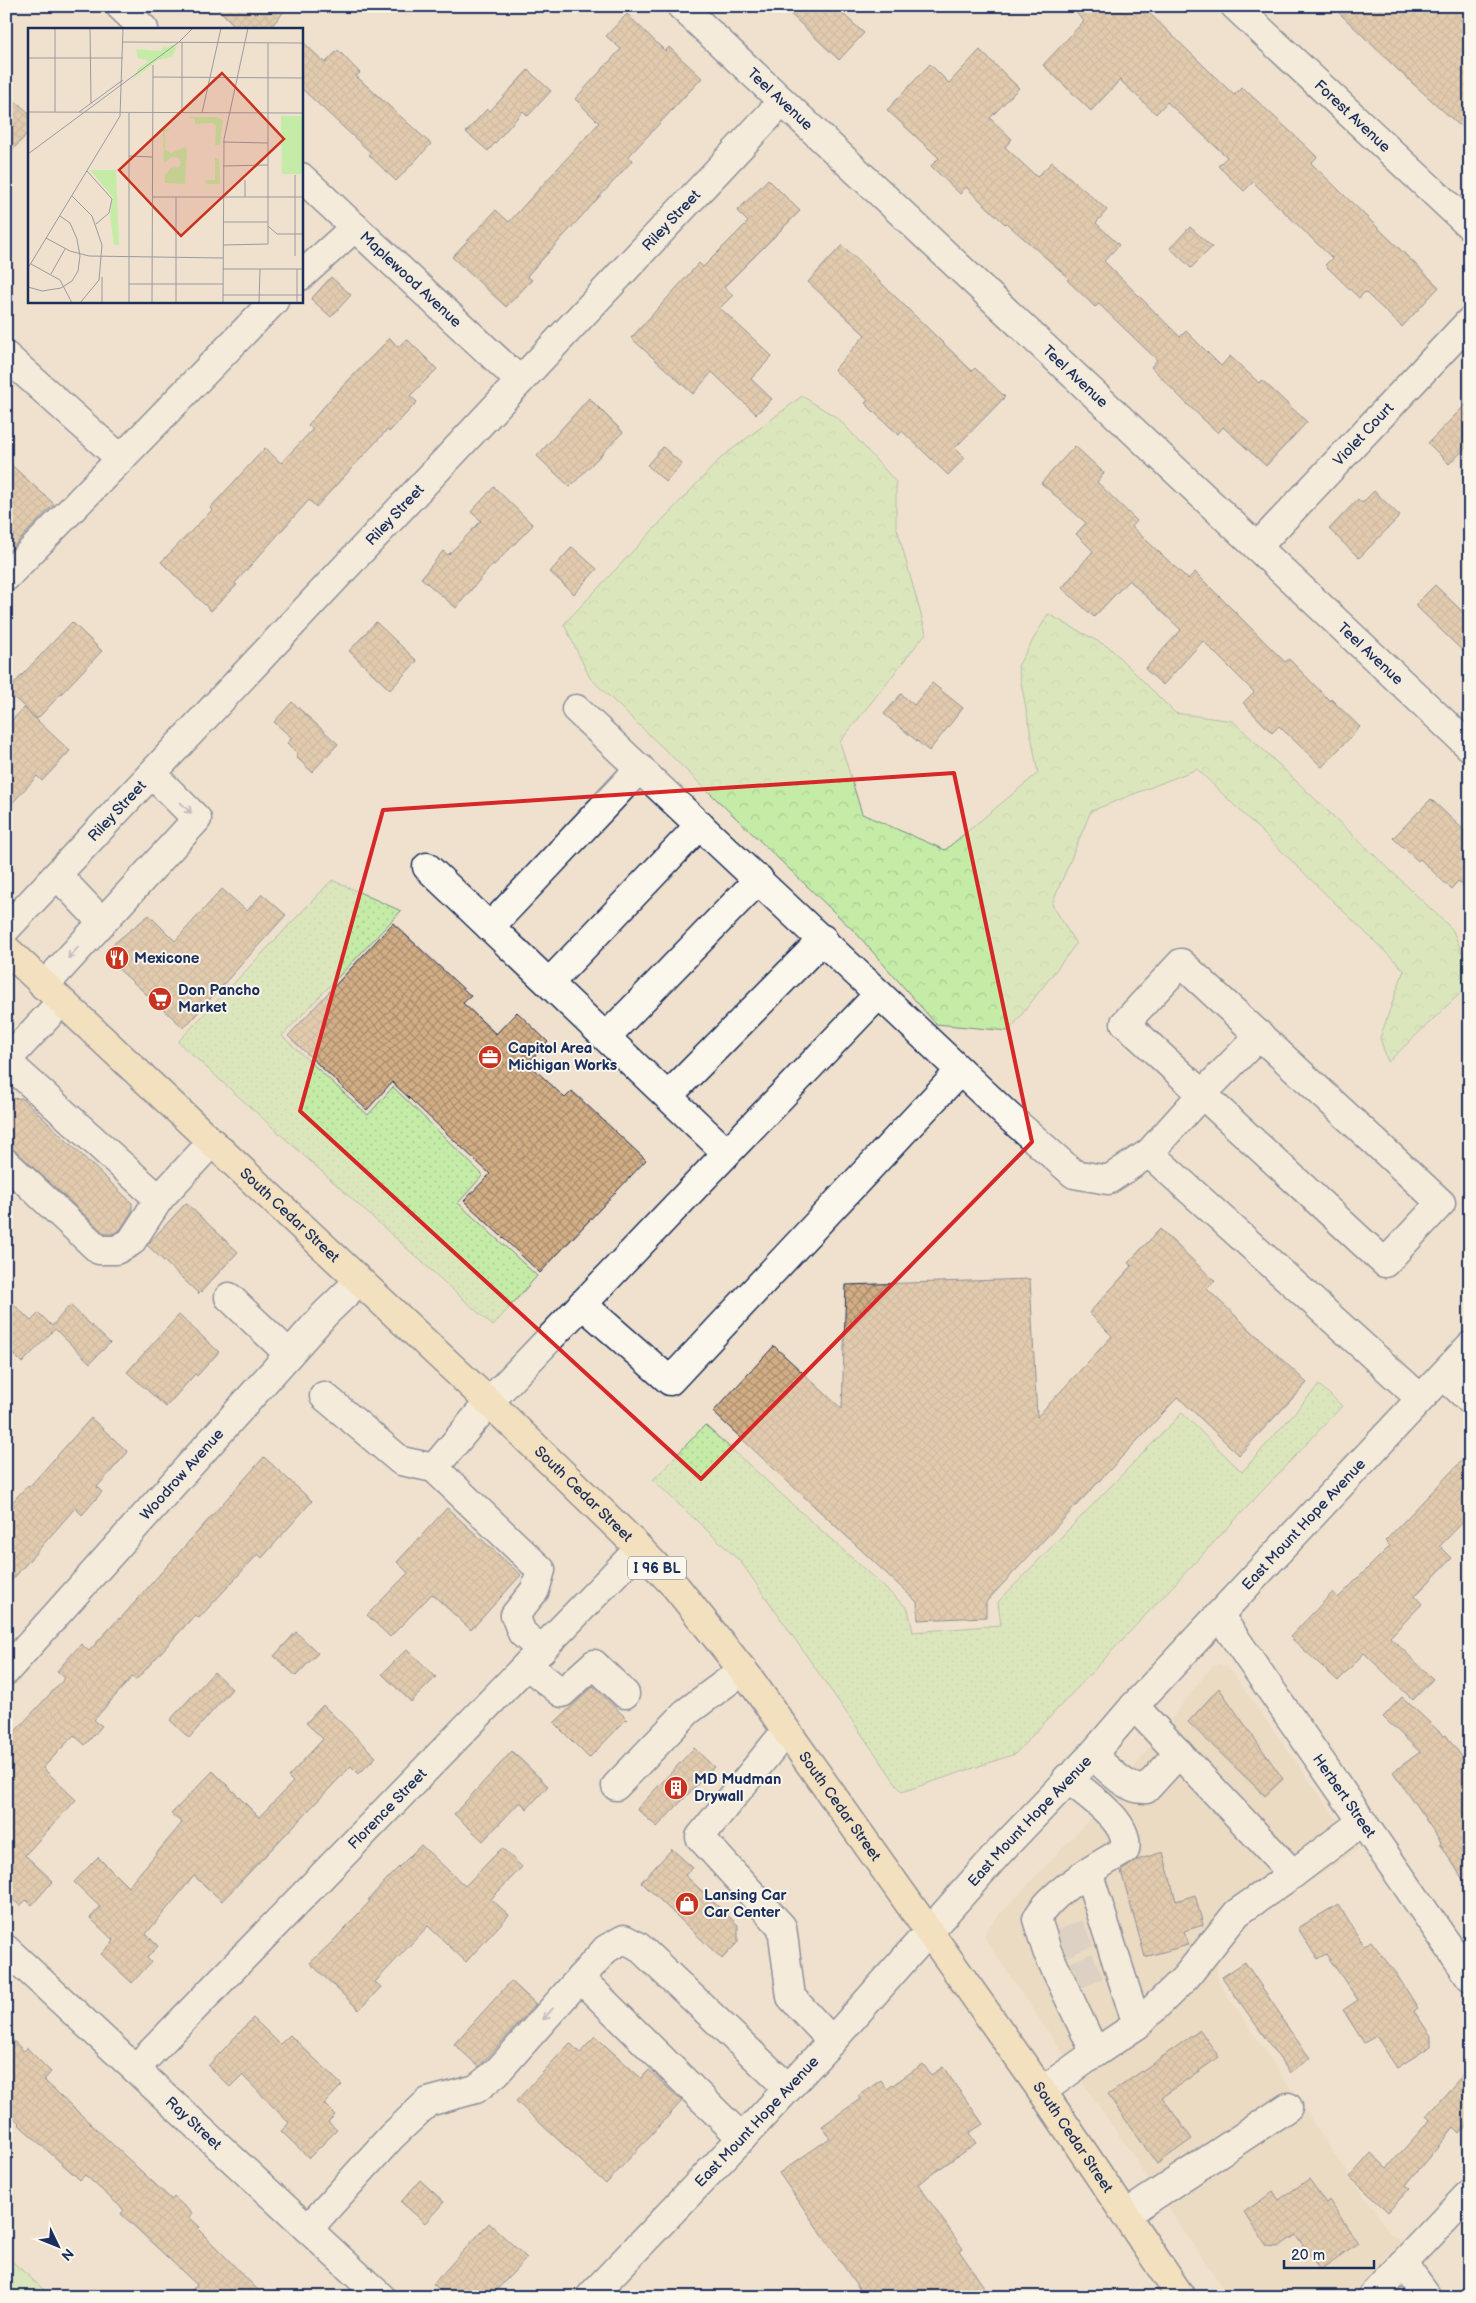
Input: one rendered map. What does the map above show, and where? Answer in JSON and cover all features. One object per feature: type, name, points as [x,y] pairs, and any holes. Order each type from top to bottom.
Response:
[{"type":"main road","name":"South Cedar Street","points":[[6,949],[489,1402],[639,1549],[676,1588],[743,1670],[786,1730],[1042,2091],[1181,2297]]},
{"type":"street","points":[[120,6],[143,28]]},
{"type":"street","name":"Teel Avenue","points":[[680,6],[1470,747]]},
{"type":"street","name":"Forest Avenue","points":[[1235,6],[1470,226]]},
{"type":"street","name":"Riley Street","points":[[6,929],[782,102]]},
{"type":"street","name":"Maplewood Avenue","points":[[302,177],[520,381]]},
{"type":"street","points":[[302,275],[355,227]]},
{"type":"street","points":[[6,577],[273,302]]},
{"type":"street","name":"Violet Court","points":[[1257,547],[1470,321]]},
{"type":"street","points":[[6,356],[121,459]]},
{"type":"street","points":[[576,709],[823,939],[1006,1114],[1074,1174],[1108,1180],[1149,1153],[1202,1094],[1260,1035]]},
{"type":"street","points":[[490,927],[640,768]]},
{"type":"street","points":[[152,774],[197,818],[102,922],[6,1061],[159,1199]]},
{"type":"street","points":[[549,983],[700,825]]},
{"type":"street","points":[[427,867],[726,1152]]},
{"type":"street","points":[[57,875],[102,922]]},
{"type":"street","points":[[606,1037],[759,879]]},
{"type":"street","points":[[668,1096],[823,939]]},
{"type":"street","points":[[1181,963],[1441,1203],[1385,1263],[1202,1094],[1125,1023],[1181,963]]},
{"type":"street","points":[[434,1468],[489,1402],[879,994]]},
{"type":"street","points":[[582,1304],[670,1381],[960,1071]]},
{"type":"street","points":[[6,1163],[99,1250],[116,1250],[131,1242],[159,1199],[211,1142]]},
{"type":"street","points":[[1149,1153],[1420,1398]]},
{"type":"street","name":"Woodrow Avenue","points":[[6,1670],[325,1314],[359,1281]]},
{"type":"street","points":[[229,1297],[289,1354]]},
{"type":"street","name":"East Mount Hope Avenue","points":[[590,2297],[832,2041],[928,1932],[1068,1778],[1092,1755],[1134,1706],[1470,1346]]},
{"type":"street","points":[[1443,1374],[1470,1400]]},
{"type":"street","points":[[324,1396],[401,1461],[434,1468],[540,1570],[536,1590],[515,1615],[535,1658],[562,1693],[594,1664],[625,1694]]},
{"type":"street","name":"Florence Street","points":[[136,2068],[639,1549]]},
{"type":"street","name":"Herbert Street","points":[[1219,1615],[1470,1977]]},
{"type":"street","points":[[616,1786],[688,1711],[743,1670]]},
{"type":"street","points":[[1134,1706],[1293,1874]]},
{"type":"street","points":[[786,1730],[700,1837],[782,1927],[791,1997],[832,2041]]},
{"type":"street","points":[[1092,1755],[1125,1783],[1139,1790],[1146,1789],[1179,1753]]},
{"type":"street","points":[[1068,1778],[1121,1825],[1127,1841],[1125,1850],[1088,1872],[1043,1907],[1037,1919],[1054,1948],[1095,2054]]},
{"type":"street","points":[[1042,2091],[1137,2024],[1186,1977],[1237,1913],[1293,1874],[1363,1821]]},
{"type":"street","points":[[1088,1872],[1099,1928],[1110,1961],[1137,2024]]},
{"type":"street","points":[[308,2229],[391,2136],[428,2102],[476,2089],[497,2072],[606,1949],[624,1939],[638,1946],[788,2088]]},
{"type":"street","name":"Ray Street","points":[[6,1949],[381,2297]]},
{"type":"street","points":[[580,1978],[742,2138]]},
{"type":"street","points":[[1125,2215],[1288,2107]]},
{"type":"street","points":[[1371,2297],[1470,2193]]},
{"type":"street","points":[[1403,2263],[1428,2297]]},
{"type":"highlighted area","points":[[954,773],[1032,1142],[701,1479],[300,1111],[383,810]]},
{"type":"shaded area","points":[[1220,1664],[1229,1668],[1358,1849],[1258,1917],[1237,1935],[1221,1955],[1217,1966],[1220,1984],[1331,2149],[1391,2234],[1401,2241],[1348,2297],[1229,2297],[985,1939],[985,1932],[989,1926],[1115,1792],[1207,1672],[1213,1666]]},
{"type":"green space","points":[[802,396],[839,419],[896,482],[896,525],[926,633],[840,742],[862,814],[945,850],[1038,773],[1018,666],[1048,614],[1110,648],[1175,713],[1233,721],[1452,929],[1470,971],[1470,984],[1388,1062],[1380,1038],[1404,970],[1197,769],[1091,811],[1052,904],[1076,944],[1009,1031],[936,1024],[857,934],[590,678],[564,624],[722,457]]},
{"type":"green space","points":[[332,880],[401,911],[282,1036],[368,1115],[393,1087],[483,1175],[458,1203],[537,1276],[493,1326],[178,1042]]},
{"type":"green space","points":[[1319,1385],[1342,1406],[1015,1754],[902,1792],[741,1562],[653,1480],[705,1425],[908,1609],[913,1632],[1001,1625],[998,1602],[1182,1413],[1242,1472]]},
{"type":"green space","points":[[6,2256],[52,2297],[6,2297]]},
{"type":"building","points":[[215,6],[289,6],[270,28],[237,28]]},
{"type":"building","points":[[782,6],[834,6],[864,33],[839,60]]},
{"type":"building","points":[[1069,6],[1142,6],[1234,95],[1242,87],[1292,133],[1317,157],[1311,163],[1439,287],[1402,327],[1365,292],[1359,298],[1325,265],[1332,258],[1253,182],[1244,191],[1218,166],[1227,157],[1167,102],[1156,114],[1120,80],[1091,111],[1043,65],[1084,21]]},
{"type":"building","points":[[1332,6],[1470,6],[1470,135],[1400,72]]},
{"type":"building","points":[[627,14],[665,51],[669,47],[702,78],[629,156],[633,160],[527,276],[532,280],[506,307],[452,257],[496,210],[509,222],[599,123],[575,99],[621,49],[606,36]]},
{"type":"building","points":[[302,41],[325,63],[338,50],[360,73],[356,76],[431,144],[396,181],[369,155],[371,153],[302,89]]},
{"type":"building","points":[[980,50],[1019,88],[990,118],[1012,139],[1005,147],[1037,177],[1052,162],[1107,210],[1096,223],[1119,245],[1104,261],[1180,337],[1186,331],[1221,366],[1230,356],[1259,383],[1262,380],[1307,422],[1266,466],[1223,427],[1218,433],[1186,403],[1151,367],[1157,360],[1099,304],[1095,307],[1067,280],[1069,278],[1005,224],[966,187],[960,194],[931,166],[939,158],[887,110],[930,64],[949,83]]},
{"type":"building","points":[[528,70],[551,91],[528,116],[523,111],[488,151],[466,132],[487,109],[490,111]]},
{"type":"building","points":[[6,93],[28,112],[28,133],[6,157]]},
{"type":"building","points":[[768,179],[800,211],[724,287],[733,295],[720,308],[772,356],[751,379],[772,399],[756,414],[712,372],[693,394],[631,338],[699,263],[703,267],[748,222],[737,211]]},
{"type":"building","points":[[1190,227],[1212,247],[1191,268],[1170,248]]},
{"type":"building","points":[[842,245],[972,371],[975,368],[1005,397],[955,448],[965,458],[948,475],[902,431],[899,435],[876,414],[865,403],[868,400],[834,370],[865,335],[808,282]]},
{"type":"building","points":[[331,277],[351,295],[331,317],[311,299]]},
{"type":"building","points":[[390,338],[398,347],[407,339],[437,369],[410,396],[417,402],[389,432],[387,430],[316,507],[309,500],[235,583],[237,585],[211,611],[161,562],[212,510],[210,508],[265,448],[281,463],[313,429],[308,425],[334,395]]},
{"type":"building","points":[[589,398],[623,432],[570,487],[537,456]]},
{"type":"building","points":[[1470,400],[1470,444],[1449,464],[1428,443]]},
{"type":"building","points":[[1075,446],[1104,473],[1097,482],[1137,521],[1132,527],[1188,579],[1195,572],[1285,662],[1289,659],[1330,701],[1331,699],[1360,727],[1322,767],[1279,726],[1272,733],[1243,703],[1254,692],[1203,641],[1163,685],[1145,669],[1181,630],[1129,580],[1094,617],[1062,588],[1093,551],[1076,534],[1086,523],[1041,483]]},
{"type":"building","points":[[663,447],[682,464],[666,482],[647,465]]},
{"type":"building","points":[[6,460],[54,504],[6,554]]},
{"type":"building","points":[[494,487],[533,525],[493,564],[456,608],[421,578],[443,551],[448,555],[481,521],[471,512]]},
{"type":"building","points":[[1374,491],[1400,516],[1359,558],[1329,529],[1358,499],[1362,503]]},
{"type":"building","points":[[572,547],[597,569],[574,594],[550,572]]},
{"type":"building","points":[[1435,585],[1470,619],[1470,658],[1415,605]]},
{"type":"building","points":[[72,622],[102,651],[37,719],[7,691]]},
{"type":"building","points":[[376,622],[417,661],[390,690],[349,651]]},
{"type":"building","points":[[932,683],[963,708],[929,751],[884,714],[901,694],[914,705]]},
{"type":"building","points":[[292,702],[338,744],[312,772],[296,757],[298,754],[287,743],[292,738],[274,722]]},
{"type":"building","points":[[24,708],[70,751],[42,781],[37,776],[6,810],[6,726]]},
{"type":"building","points":[[1431,799],[1470,836],[1470,892],[1458,881],[1451,889],[1420,859],[1418,861],[1393,838]]},
{"type":"building","points":[[222,889],[247,911],[262,894],[286,915],[184,1028],[114,965],[112,945],[149,915],[175,941]]},
{"type":"building","points":[[393,923],[471,996],[463,1003],[496,1034],[517,1012],[548,1042],[528,1063],[565,1098],[572,1091],[646,1160],[540,1273],[464,1201],[490,1174],[392,1082],[367,1110],[288,1036]]},
{"type":"building","points":[[22,1098],[132,1203],[132,1211],[120,1230],[112,1234],[105,1234],[17,1152],[6,1145],[6,1099]]},
{"type":"building","points":[[186,1203],[238,1252],[199,1294],[147,1245]]},
{"type":"building","points":[[1160,1229],[1215,1281],[1207,1289],[1307,1383],[1239,1455],[1178,1397],[986,1602],[986,1617],[918,1620],[917,1602],[713,1412],[774,1346],[842,1409],[846,1285],[1030,1279],[1037,1417],[1112,1336],[1089,1313],[1132,1266],[1128,1263]]},
{"type":"building","points":[[6,1297],[31,1321],[39,1313],[52,1326],[70,1305],[110,1343],[90,1363],[55,1329],[22,1363],[6,1347]]},
{"type":"building","points":[[179,1315],[219,1352],[197,1376],[195,1374],[166,1407],[127,1372]]},
{"type":"building","points":[[91,1418],[128,1452],[97,1487],[102,1492],[82,1515],[75,1508],[6,1587],[6,1509],[27,1486],[29,1487]]},
{"type":"building","points":[[1470,1452],[1470,1515],[1440,1546],[1452,1558],[1415,1596],[1422,1604],[1390,1637],[1433,1679],[1413,1700],[1364,1653],[1338,1681],[1290,1637],[1333,1592],[1338,1598],[1390,1546],[1385,1541]]},
{"type":"building","points":[[264,1457],[312,1501],[262,1558],[258,1554],[199,1618],[195,1615],[136,1680],[132,1677],[94,1720],[102,1726],[85,1745],[74,1735],[43,1768],[76,1800],[25,1855],[53,1881],[32,1905],[26,1900],[20,1906],[6,1893],[6,1741],[65,1678],[57,1671],[81,1644],[89,1651],[120,1619]]},
{"type":"building","points":[[447,1508],[521,1575],[471,1630],[432,1594],[390,1637],[367,1615],[408,1573],[397,1562]]},
{"type":"building","points":[[296,1632],[318,1653],[296,1676],[274,1656]]},
{"type":"building","points":[[407,1649],[436,1677],[411,1702],[382,1674]]},
{"type":"building","points":[[214,1672],[232,1689],[189,1738],[170,1720]]},
{"type":"building","points":[[593,1686],[627,1719],[589,1758],[554,1723]]},
{"type":"building","points":[[1219,1688],[1283,1779],[1265,1796],[1188,1722]]},
{"type":"building","points":[[1402,1697],[1444,1736],[1446,1735],[1470,1768],[1470,1891],[1441,1842],[1393,1772],[1420,1752],[1383,1717]]},
{"type":"building","points":[[323,1705],[376,1757],[359,1774],[351,1766],[222,1901],[194,1876],[146,1934],[158,1946],[147,1958],[151,1962],[132,1983],[101,1954],[114,1941],[90,1918],[100,1907],[74,1882],[98,1857],[128,1887],[182,1823],[171,1814],[213,1771],[259,1817],[293,1782],[288,1777],[323,1739],[306,1723]]},
{"type":"building","name":"MD Mudman Drywall","points":[[694,1748],[714,1767],[657,1827],[637,1809]]},
{"type":"building","points":[[512,1751],[548,1786],[527,1809],[520,1802],[483,1841],[454,1814]]},
{"type":"building","points":[[421,1845],[465,1886],[502,1848],[522,1867],[491,1899],[509,1915],[466,1962],[428,1926],[375,1982],[381,1987],[359,2010],[310,1963],[333,1941],[370,1901],[368,1900],[387,1879]]},
{"type":"building","points":[[672,1849],[693,1868],[685,1875],[738,1925],[738,1942],[722,1959],[641,1882]]},
{"type":"building","points":[[1163,1852],[1176,1901],[1195,1895],[1203,1925],[1184,1931],[1188,1945],[1145,1957],[1121,1871],[1137,1860]]},
{"type":"building","points":[[1338,1904],[1364,1946],[1371,1941],[1397,1975],[1418,2008],[1414,2011],[1431,2036],[1431,2046],[1397,2068],[1376,2036],[1364,2043],[1343,2010],[1358,2000],[1326,1954],[1317,1959],[1298,1928]]},
{"type":"building","points":[[1245,1962],[1281,2018],[1310,2058],[1290,2073],[1222,1977]]},
{"type":"building","points":[[511,1981],[536,2004],[479,2067],[454,2044]]},
{"type":"building","points":[[253,2018],[280,2044],[290,2035],[342,2085],[324,2104],[335,2115],[328,2122],[337,2130],[309,2158],[281,2131],[289,2123],[242,2075],[230,2087],[208,2066]]},
{"type":"building","points":[[1200,2030],[1219,2057],[1162,2097],[1192,2139],[1157,2164],[1108,2095]]},
{"type":"building","points":[[6,2034],[24,2051],[27,2048],[51,2072],[44,2080],[172,2200],[174,2197],[192,2213],[189,2217],[200,2227],[198,2229],[265,2297],[184,2297],[197,2285],[121,2214],[124,2210],[85,2175],[80,2180],[19,2125],[6,2110]]},
{"type":"building","points":[[595,2036],[641,2078],[649,2070],[682,2101],[606,2184],[516,2101],[570,2043],[580,2053]]},
{"type":"building","points":[[923,2064],[931,2075],[943,2067],[983,2124],[969,2133],[976,2143],[918,2184],[963,2249],[960,2252],[991,2297],[865,2297],[779,2173],[830,2138],[822,2126],[860,2099],[858,2096],[881,2080],[887,2089]]},
{"type":"building","points":[[1470,2067],[1470,2122],[1459,2134],[1453,2128],[1406,2185],[1410,2188],[1388,2212],[1350,2177],[1371,2153],[1387,2168],[1430,2120],[1426,2116]]},
{"type":"building","points":[[1309,2179],[1326,2203],[1329,2200],[1358,2243],[1320,2270],[1296,2235],[1278,2247],[1267,2246],[1244,2212],[1273,2192],[1279,2200]]},
{"type":"building","points":[[420,2180],[444,2202],[425,2223],[401,2202]]},
{"type":"building","points":[[489,2223],[527,2258],[490,2297],[448,2297],[433,2284]]},
{"type":"tunnel","points":[[1062,1944],[1094,1930]]},
{"type":"tunnel","points":[[1072,1977],[1104,1963]]},
{"type":"place","name":"Mexicone","points":[[117,958]]},
{"type":"place","name":"Don Pancho Market","points":[[160,999]]},
{"type":"place","name":"Capitol Area Michigan Works","points":[[490,1057]]},
{"type":"place","name":"MD Mudman Drywall","points":[[676,1788]]},
{"type":"place","name":"Lansing Car Car Center","points":[[687,1904]]}]
